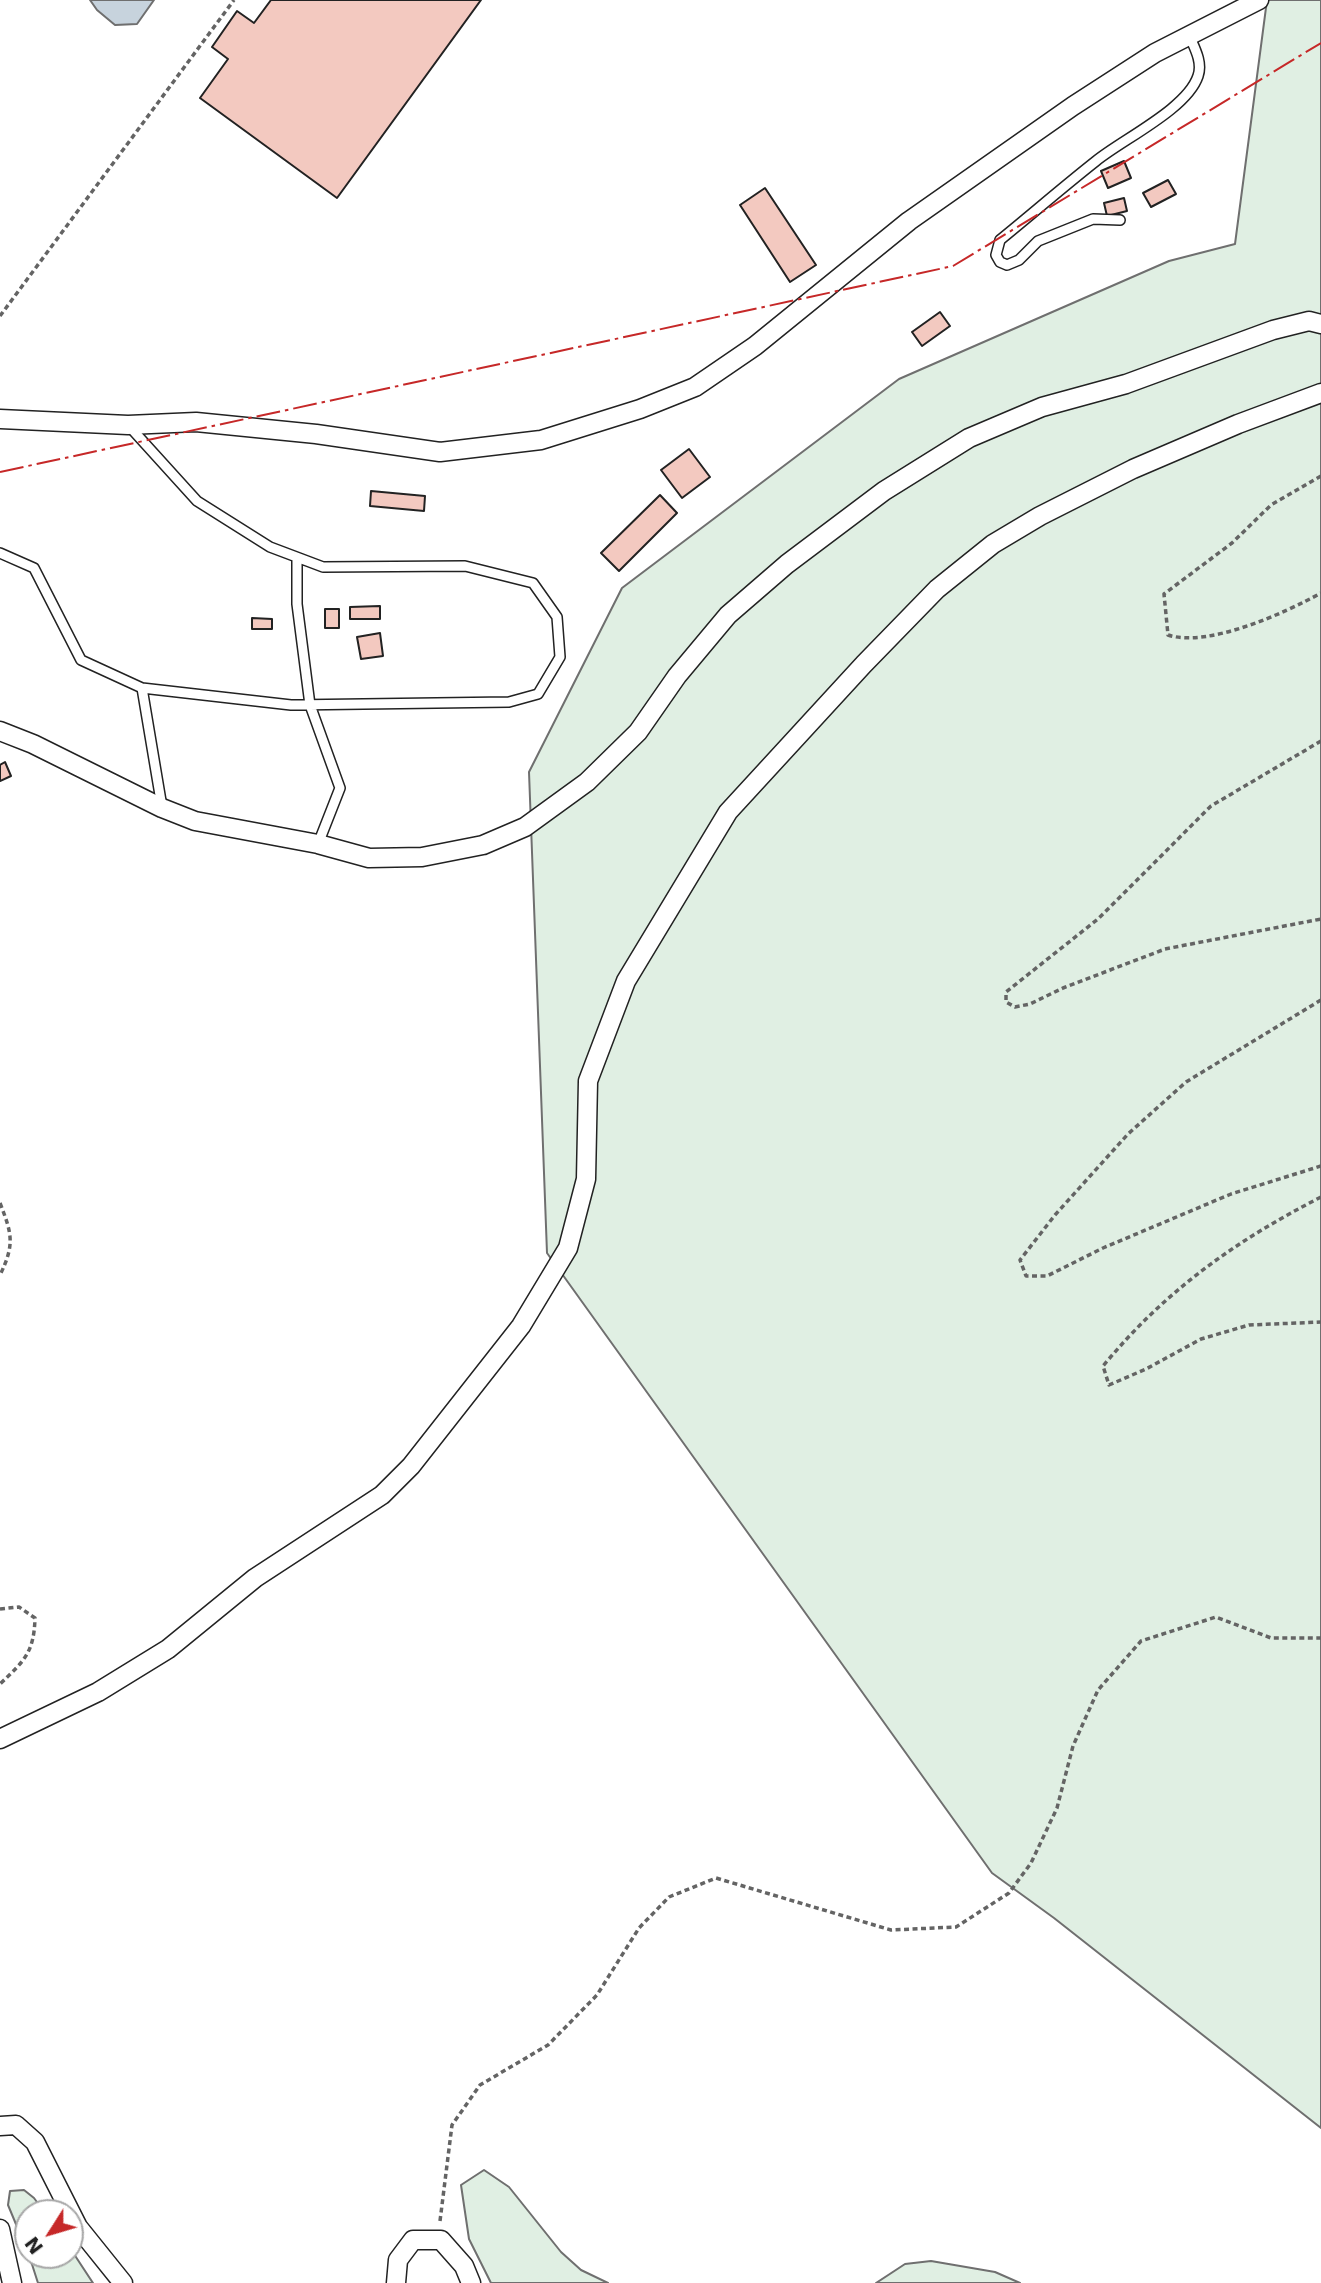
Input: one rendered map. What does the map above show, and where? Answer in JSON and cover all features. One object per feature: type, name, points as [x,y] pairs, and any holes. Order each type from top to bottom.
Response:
[{"type":"street","points":[[0,419],[128,425],[196,422],[316,434],[440,452],[541,440],[640,409],[695,387],[755,346],[909,221],[1073,106],[1155,53],[1259,0]]},
{"type":"street","points":[[0,731],[195,821],[318,844],[369,858],[422,857],[483,845],[525,827],[587,782],[638,732],[677,676],[727,615],[884,491],[969,438],[1042,407],[1126,384],[1273,330],[1309,321],[1321,324]]},
{"type":"street","points":[[0,1739],[98,1692],[168,1649],[255,1578],[382,1494],[411,1466],[522,1326],[568,1248],[586,1179],[588,1081],[626,981],[645,948],[728,812],[937,589],[993,544],[1040,516],[1133,469],[1238,424],[1321,393]]},
{"type":"street","points":[[0,2126],[16,2125],[35,2142],[78,2227],[123,2283]]},
{"type":"street","points":[[0,2229],[12,2283]]},
{"type":"street","points":[[396,2283],[398,2260],[413,2240],[441,2240],[464,2266],[471,2283]]},
{"type":"lane","points":[[1120,220],[1093,219],[1038,241],[1019,260],[1007,265],[1000,262],[996,255],[1000,240],[1098,159],[1174,106],[1191,90],[1199,74],[1198,57],[1189,35]]},
{"type":"lane","points":[[0,553],[34,568],[81,660],[142,688],[291,705],[509,702],[538,694],[560,657],[556,617],[533,583],[465,566],[323,567],[270,548],[197,501],[128,425]]},
{"type":"lane","points":[[297,558],[297,604],[310,705],[340,788],[318,844]]},
{"type":"lane","points":[[142,688],[162,808]]},
{"type":"path","points":[[0,316],[233,0]]},
{"type":"path","points":[[1321,476],[1271,505],[1232,543],[1164,594],[1168,635],[1179,639],[1222,634],[1292,608],[1321,593]]},
{"type":"path","points":[[1321,741],[1211,806],[1098,919],[1006,992],[1006,1002],[1015,1007],[1030,1004],[1063,988],[1165,949],[1321,919]]},
{"type":"path","points":[[1321,1000],[1186,1082],[1128,1134],[1055,1215],[1020,1259],[1026,1276],[1047,1276],[1103,1248],[1231,1194],[1321,1166]]},
{"type":"path","points":[[1321,1197],[1245,1240],[1175,1290],[1102,1366],[1109,1385],[1146,1369],[1201,1339],[1249,1325],[1321,1322]]},
{"type":"path","points":[[0,1203],[11,1231],[9,1255],[0,1275]]},
{"type":"path","points":[[0,1609],[19,1607],[35,1618],[34,1641],[20,1665],[0,1684]]},
{"type":"path","points":[[441,2240],[444,2180],[453,2125],[480,2085],[548,2045],[597,1995],[639,1928],[669,1897],[716,1878],[891,1930],[956,1927],[1009,1893],[1031,1863],[1057,1808],[1073,1746],[1098,1690],[1141,1641],[1216,1617],[1271,1638],[1321,1639]]},
{"type":"green space","points":[[1267,0],[1321,0],[1321,2128],[1054,1918],[992,1873],[547,1253],[529,772],[622,588],[899,379],[1169,261],[1235,244]]},
{"type":"green space","points":[[484,2170],[509,2187],[561,2252],[581,2270],[608,2283],[491,2283],[469,2239],[461,2185]]},
{"type":"green space","points":[[24,2190],[35,2199],[14,2199],[14,2219],[8,2205],[10,2191]]},
{"type":"green space","points":[[931,2261],[995,2272],[1020,2283],[876,2283],[905,2264]]},
{"type":"green space","points":[[34,2269],[84,2269],[93,2283],[38,2283]]},
{"type":"shaded area","points":[[90,0],[154,0],[137,24],[115,25],[97,10]]},
{"type":"building","points":[[271,0],[481,0],[337,198],[200,98],[228,59],[212,47],[237,11],[254,23]]},
{"type":"building","points":[[1124,161],[1131,178],[1108,188],[1101,171]]},
{"type":"building","points":[[1168,180],[1176,194],[1151,207],[1143,193]]},
{"type":"building","points":[[765,188],[816,265],[790,282],[740,205]]},
{"type":"building","points":[[1124,198],[1127,211],[1107,216],[1104,203]]},
{"type":"building","points":[[940,312],[950,326],[922,346],[912,332]]},
{"type":"building","points":[[689,449],[710,477],[682,498],[661,470]]},
{"type":"building","points":[[371,491],[425,496],[424,511],[370,506]]},
{"type":"building","points":[[660,495],[677,513],[619,571],[601,553]]},
{"type":"building","points":[[380,606],[380,619],[350,619],[350,607]]},
{"type":"building","points":[[325,609],[339,609],[339,628],[325,628]]},
{"type":"building","points":[[252,618],[272,619],[272,629],[252,629]]},
{"type":"building","points":[[380,633],[383,656],[361,659],[357,637]]},
{"type":"building","points":[[5,762],[11,776],[0,781],[0,765]]},
{"type":"power","points":[[0,472],[953,266],[1321,43]]}]
